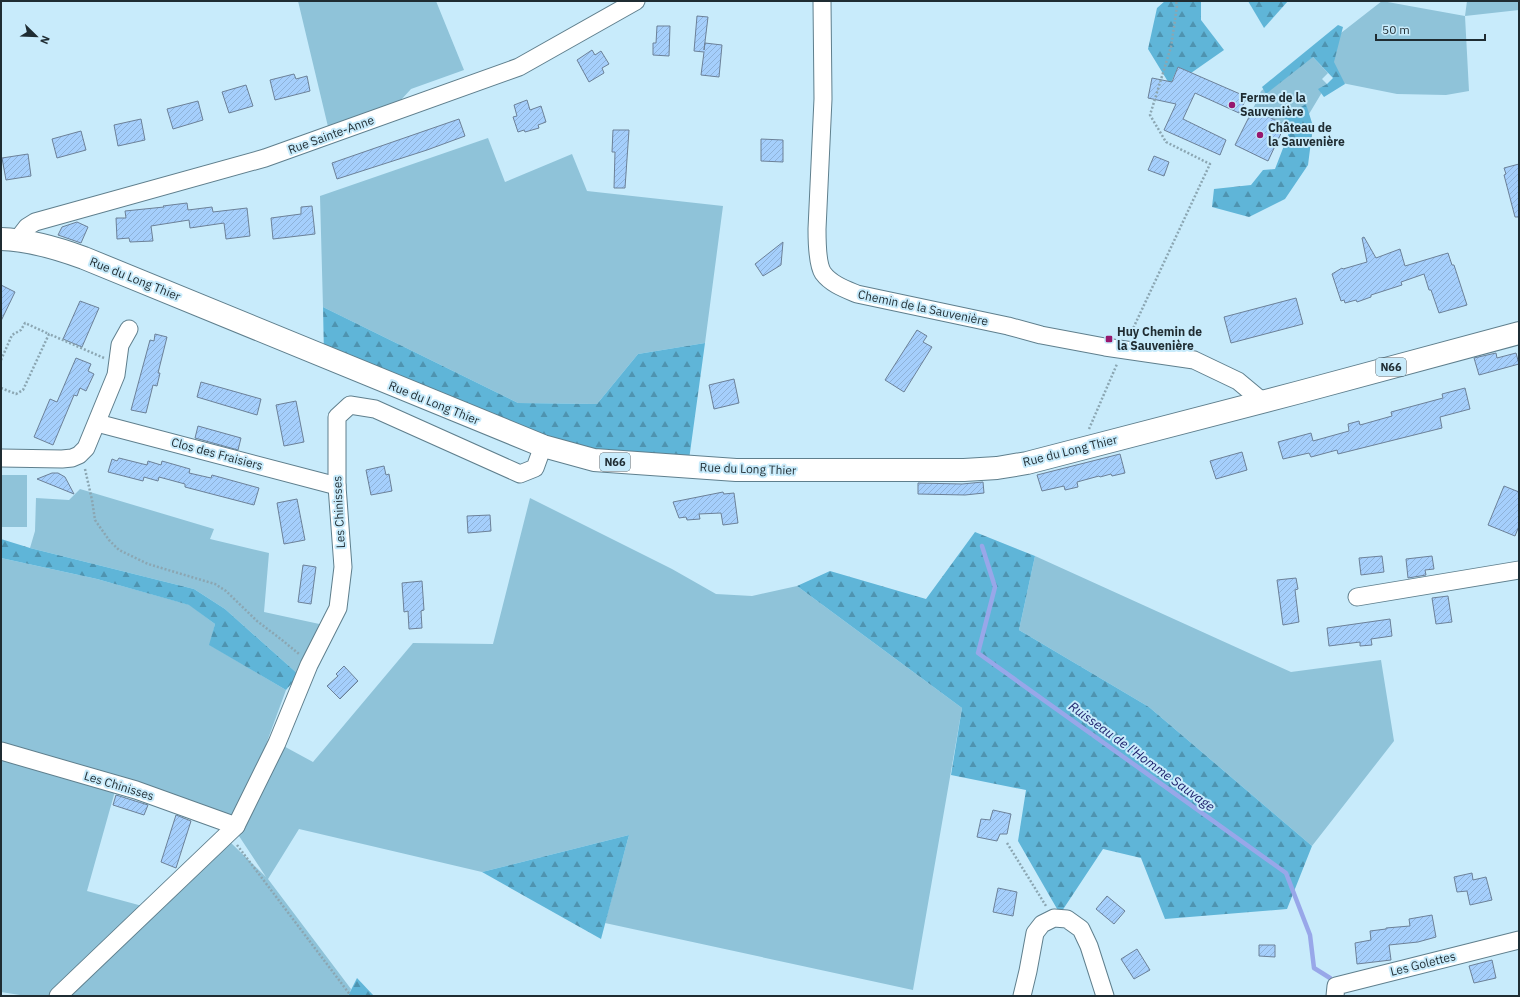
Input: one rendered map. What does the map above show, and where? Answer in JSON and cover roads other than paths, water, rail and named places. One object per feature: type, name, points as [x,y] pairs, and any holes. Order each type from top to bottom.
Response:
[{"type":"main road","name":"Rue du Long Thier","points":[[9,240],[48,246],[84,258],[543,446],[594,460],[736,470],[964,470],[997,468],[1027,463],[1519,333]]},
{"type":"street","name":"Rue Sainte-Anne","points":[[9,240],[35,222],[265,158],[519,67],[636,1]]},
{"type":"street","name":"Chemin de la Sauvenière","points":[[822,1],[823,99],[817,229],[818,251],[822,272],[838,286],[857,294],[1001,324],[1041,335],[1194,360],[1238,381],[1262,401]]},
{"type":"street","points":[[1,458],[72,458],[79,455],[86,448],[116,375],[120,345],[129,329]]},
{"type":"street","name":"Les Chinisses","points":[[58,996],[232,829],[277,743],[309,665],[338,608],[343,567],[337,486],[337,417],[350,405],[375,409],[520,474],[535,468],[543,446]]},
{"type":"street","name":"Clos des Fraisiers","points":[[97,423],[337,486]]},
{"type":"street","points":[[1357,597],[1519,570]]},
{"type":"street","name":"Les Chinisses","points":[[1,751],[136,790],[232,829]]},
{"type":"street","points":[[1022,996],[1035,933],[1042,924],[1054,918],[1067,920],[1081,929],[1089,946],[1105,996]]},
{"type":"street","name":"Les Golettes","points":[[1335,996],[1336,986],[1519,940]]},
{"type":"waterway","name":"Ruisseau de l'Homme Sauvage","points":[[982,546],[995,587],[978,653],[1286,873],[1310,935],[1314,968],[1330,978]]},
{"type":"place","name":"Ferme de la Sauvenière","points":[[1232,105]]},
{"type":"place","name":"Château de la Sauvenière","points":[[1260,135]]},
{"type":"place","name":"Huy Chemin de la Sauvenière","points":[[1109,339]]}]
